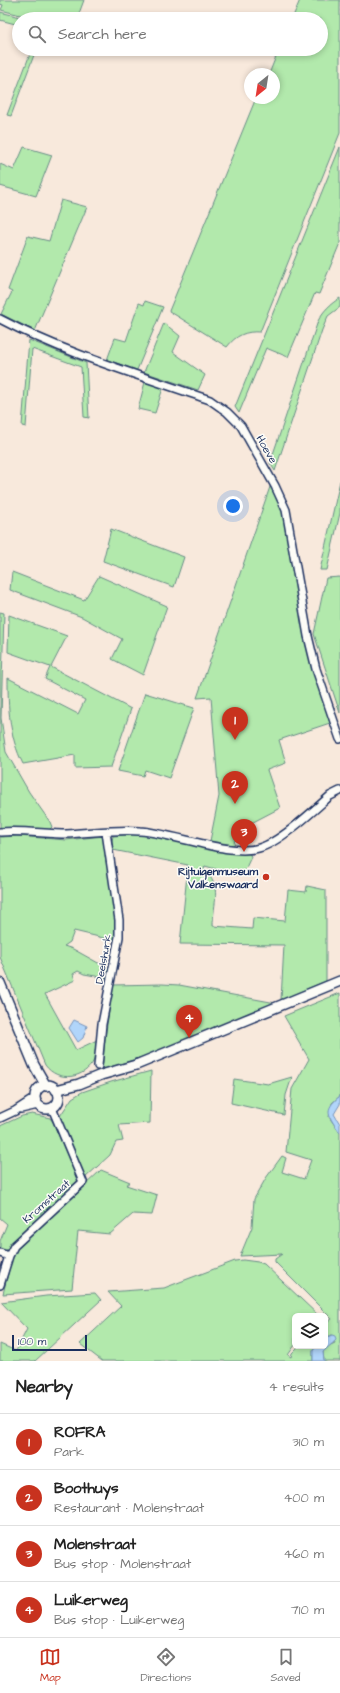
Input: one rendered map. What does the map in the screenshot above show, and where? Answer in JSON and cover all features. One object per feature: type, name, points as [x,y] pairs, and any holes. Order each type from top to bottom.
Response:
[{"type":"main road","points":[[58,1093],[101,1075],[136,1065],[340,981]]},
{"type":"main road","points":[[0,983],[43,1087]]},
{"type":"main road","points":[[50,1086],[58,1093],[57,1104],[52,1108],[45,1109],[37,1102],[37,1091],[43,1087],[50,1086]]},
{"type":"street","name":"Hoeve","points":[[0,319],[28,334],[70,352],[210,400],[227,412],[241,426],[275,486],[286,510],[308,636],[316,669],[340,739]]},
{"type":"street","points":[[0,832],[14,831],[54,834],[138,830],[155,832],[233,850],[253,850],[275,840],[330,796],[340,791]]},
{"type":"street","name":"Deelshurk","points":[[98,1066],[102,1024],[119,937],[119,920],[106,832]]},
{"type":"street","points":[[0,1118],[37,1102]]},
{"type":"street","name":"Kromstraat","points":[[0,1285],[9,1256],[14,1246],[23,1236],[83,1182],[52,1108]]},
{"type":"street","points":[[0,1253],[9,1256]]},
{"type":"green space","points":[[0,0],[84,0],[80,12],[12,13],[1,10],[3,5],[0,4]]},
{"type":"green space","points":[[300,0],[340,0],[340,133],[260,332],[246,333],[234,339],[227,347],[169,311],[254,104],[280,104],[280,68],[271,68],[276,56],[328,56],[328,12],[295,12]]},
{"type":"green space","points":[[0,12],[12,15],[12,23],[0,20]]},
{"type":"green space","points":[[29,56],[34,56],[11,116],[7,115]]},
{"type":"green space","points":[[24,147],[52,155],[36,196],[0,186],[0,164],[14,170]]},
{"type":"green space","points":[[340,147],[340,243],[319,294],[315,293],[288,357],[266,348],[239,413],[235,407]]},
{"type":"green space","points":[[61,200],[87,207],[35,331],[1,314],[12,292],[8,290],[28,236],[49,241]]},
{"type":"green space","points":[[340,298],[340,307],[328,316],[322,330],[275,471],[270,463],[318,321],[327,308]]},
{"type":"green space","points":[[145,301],[163,307],[137,370],[107,360],[115,338],[126,341],[139,303],[144,305]]},
{"type":"green space","points":[[164,323],[180,336],[173,352],[205,375],[198,390],[144,372]]},
{"type":"green space","points":[[29,340],[86,363],[89,418],[84,417],[81,367],[32,349],[26,427],[22,426]]},
{"type":"green space","points":[[145,382],[163,388],[155,413],[138,409]]},
{"type":"green space","points":[[340,481],[340,513],[327,570],[320,570]]},
{"type":"green space","points":[[271,484],[281,506],[286,526],[305,642],[330,723],[279,740],[286,763],[267,770],[280,808],[236,831],[234,845],[210,841],[219,796],[211,697],[197,698]]},
{"type":"green space","points":[[111,529],[184,557],[174,587],[103,561]]},
{"type":"green space","points":[[12,572],[84,600],[99,576],[167,606],[143,675],[112,659],[122,639],[82,617],[10,590]]},
{"type":"green space","points":[[340,577],[340,713],[314,634],[326,578]]},
{"type":"green space","points":[[0,612],[4,613],[1,718],[6,752],[29,792],[50,822],[52,827],[49,830],[12,828],[0,829]]},
{"type":"green space","points":[[9,615],[67,636],[51,667],[131,709],[111,767],[75,768],[75,755],[23,764],[18,753],[10,722],[8,678],[78,714],[85,700],[45,679],[50,667],[8,652]]},
{"type":"green space","points":[[145,693],[194,708],[169,778],[145,770],[143,776],[118,771]]},
{"type":"green space","points":[[150,833],[249,852],[251,857],[243,874],[237,875],[205,866],[204,869],[210,876],[216,896],[213,926],[252,929],[253,918],[285,921],[288,890],[306,892],[307,886],[326,890],[326,981],[281,1000],[284,945],[180,944],[188,865],[113,850],[113,836]]},
{"type":"green space","points":[[18,836],[66,840],[104,836],[117,934],[116,941],[74,931],[70,942],[64,946],[73,949],[109,969],[107,978],[84,974],[78,971],[73,974],[75,980],[45,994],[76,1050],[97,1040],[94,1060],[90,1066],[78,1075],[64,1076],[57,1074],[50,1071],[45,1065],[0,957],[0,837]]},
{"type":"green space","points":[[113,985],[179,985],[276,1003],[240,1019],[194,1036],[176,1046],[102,1070]]},
{"type":"green space","points":[[340,993],[340,1096],[332,1103],[329,1117],[340,1133],[340,1361],[324,1361],[323,1352],[325,1349],[328,1349],[328,1346],[335,1343],[332,1335],[328,1337],[328,1322],[332,1319],[328,1313],[326,1313],[275,1262],[275,1259],[282,1254],[240,1256],[252,1227],[254,1199],[266,1178],[282,1156],[286,1158],[282,1172],[304,1179],[311,1160],[286,1152],[292,1089],[309,1059],[284,1016]]},
{"type":"green space","points":[[151,1071],[150,1123],[119,1125],[123,1141],[116,1142],[110,1155],[85,1178],[58,1119],[72,1098],[82,1092]]},
{"type":"green space","points":[[292,1077],[286,1095],[284,1115],[231,1103],[234,1079],[268,1084]]},
{"type":"green space","points":[[32,1114],[50,1118],[53,1122],[79,1181],[7,1253],[0,1250],[0,1241],[7,1224],[0,1218],[0,1126],[22,1116]]},
{"type":"green space","points":[[101,1170],[130,1182],[126,1185],[157,1195],[152,1215],[133,1214],[110,1234],[78,1231],[72,1289],[3,1294],[12,1257],[17,1249]]},
{"type":"green space","points":[[243,1260],[264,1264],[316,1313],[292,1313],[292,1349],[288,1355],[291,1357],[292,1353],[296,1349],[314,1349],[313,1361],[102,1361],[80,1344],[121,1306],[108,1292],[164,1288],[235,1261]]},
{"type":"green space","points":[[95,1293],[101,1300],[35,1361],[0,1361],[0,1344],[16,1351],[27,1329],[1,1302],[46,1296]]},
{"type":"water","points":[[74,1020],[87,1026],[83,1038],[78,1042],[69,1028]]},
{"type":"water","points":[[340,1096],[340,1104],[334,1114],[340,1124],[340,1133],[330,1118],[329,1110],[334,1101]]},
{"type":"water","points":[[332,1335],[335,1336],[336,1340],[328,1347],[328,1337]]},
{"type":"water","points":[[314,1349],[326,1349],[323,1352],[324,1361],[313,1361]]},
{"type":"place","name":"ROFRA","points":[[235,740]]},
{"type":"place","name":"Boothuys","points":[[235,804]]},
{"type":"place","name":"Molenstraat","points":[[244,852]]},
{"type":"place","name":"Rijtuigenmuseum Valkenswaard","points":[[266,877]]},
{"type":"place","name":"Luikerweg","points":[[189,1038]]}]
